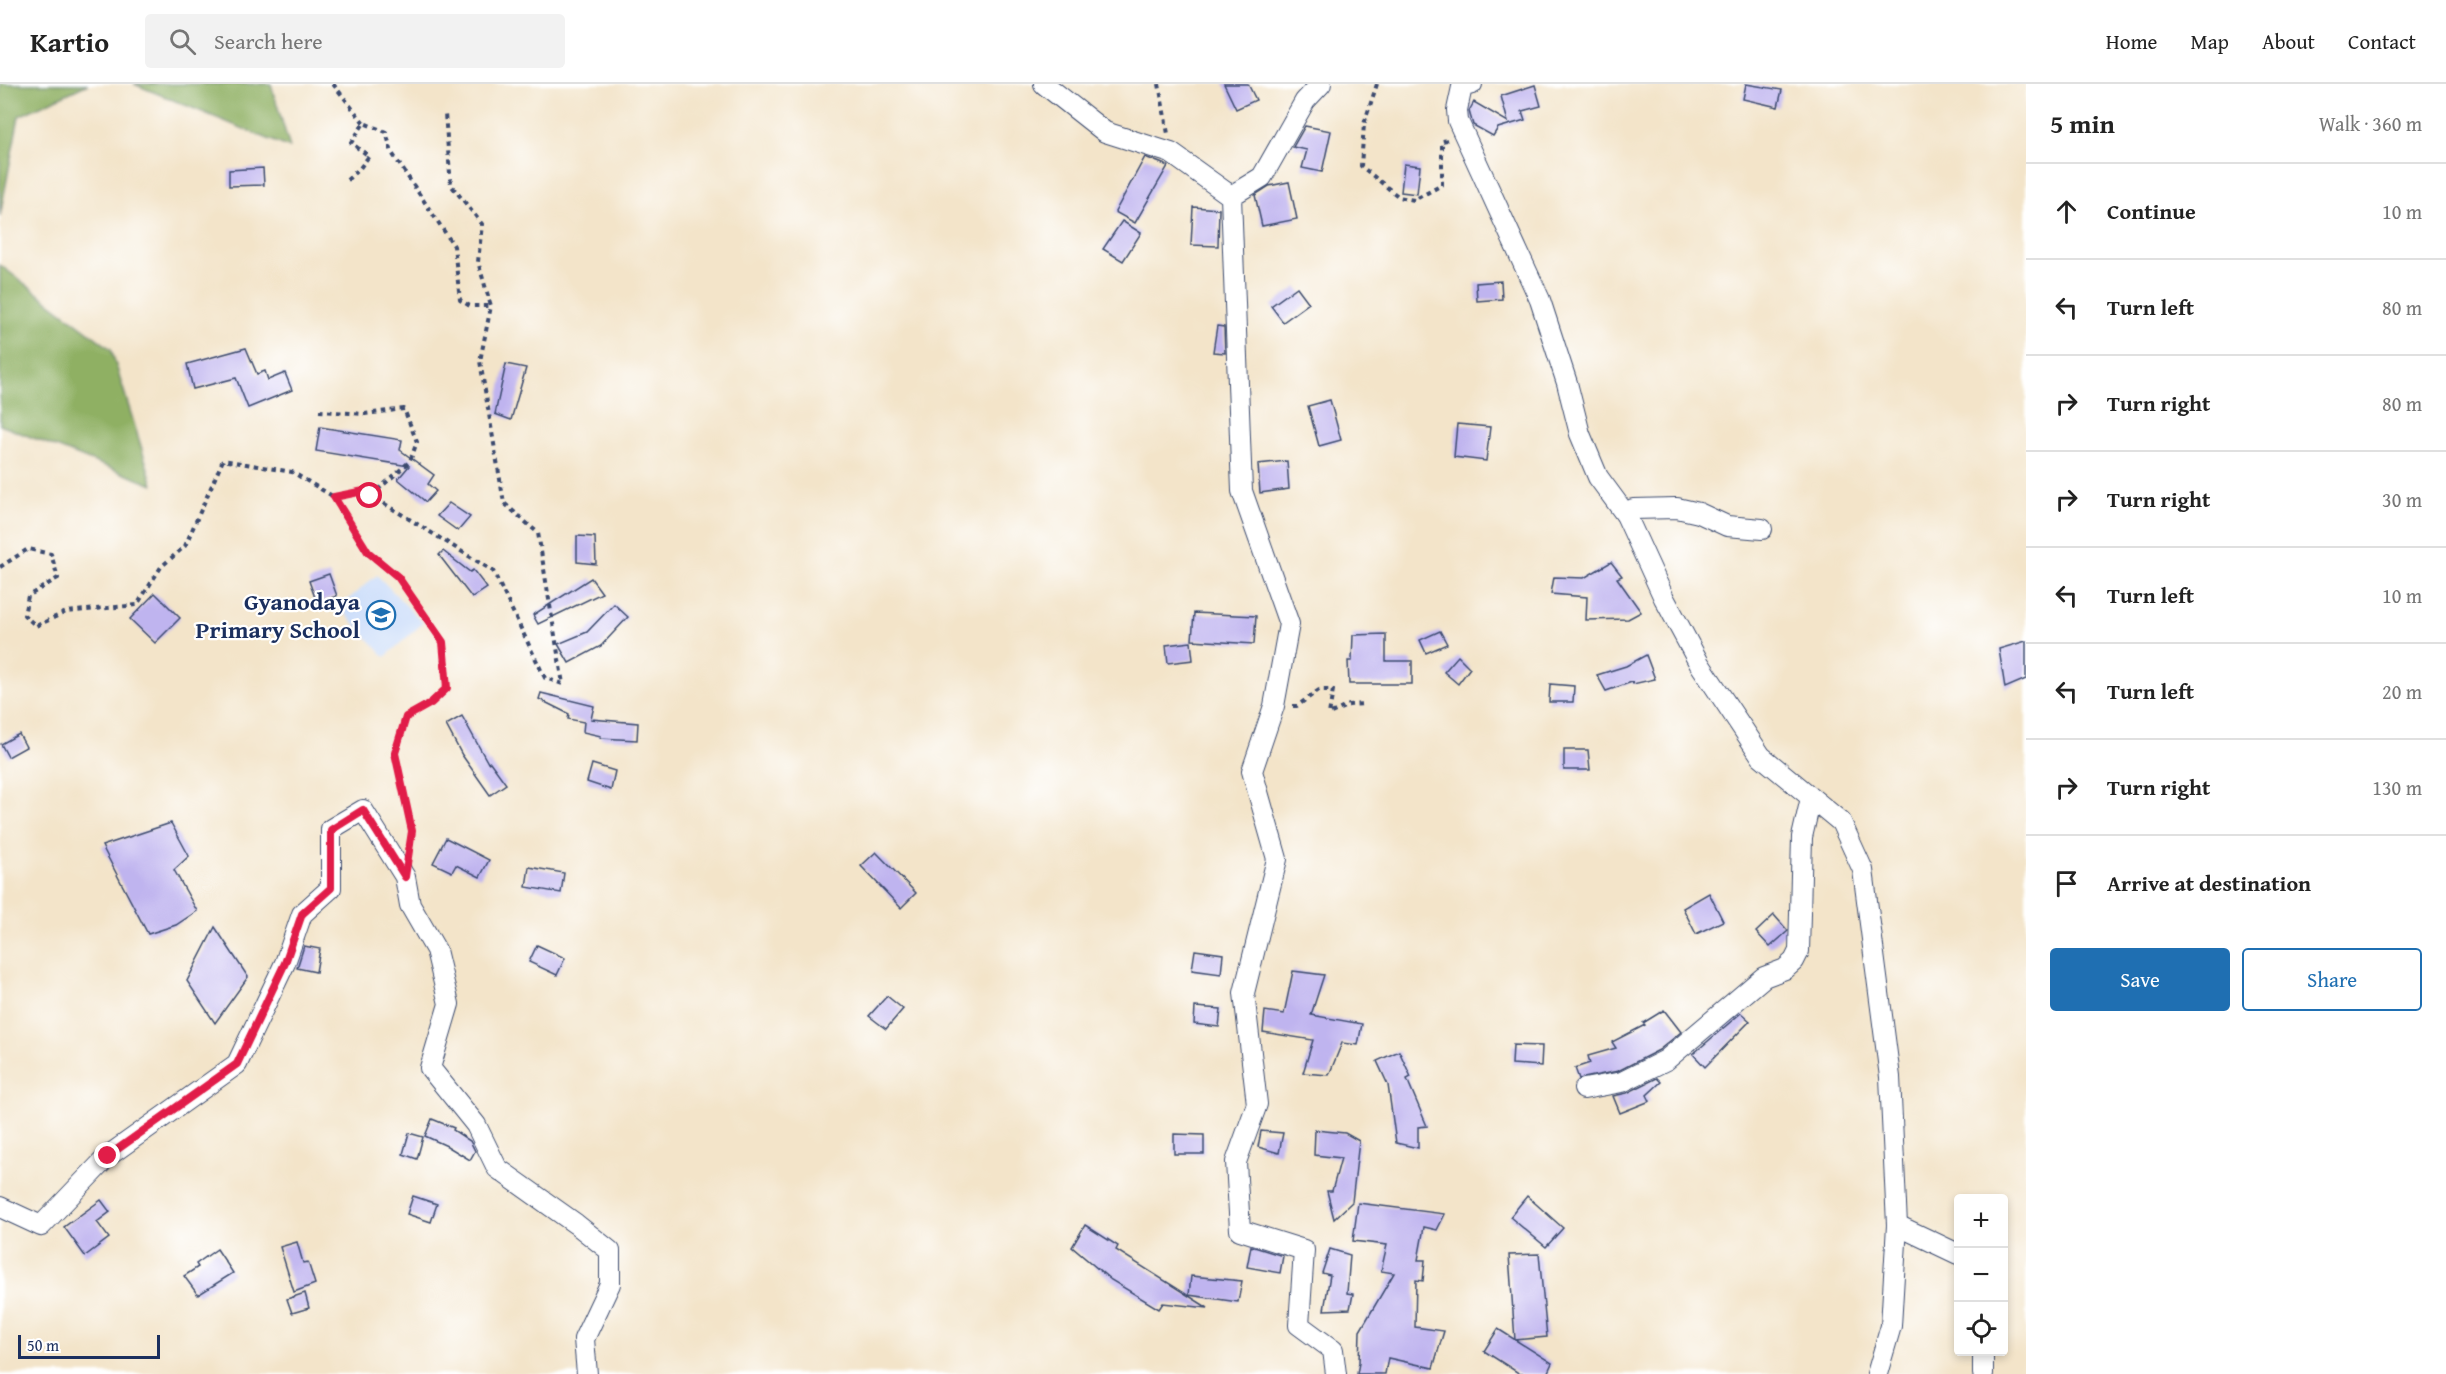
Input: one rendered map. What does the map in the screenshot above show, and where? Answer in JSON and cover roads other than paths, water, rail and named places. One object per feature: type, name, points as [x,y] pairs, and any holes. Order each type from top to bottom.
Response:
[{"type":"street","points":[[1044,84],[1105,132],[1171,153],[1231,195]]},
{"type":"street","points":[[1231,195],[1262,177],[1305,101],[1321,84]]},
{"type":"street","points":[[1464,85],[1457,110],[1464,137],[1540,300],[1568,383],[1580,434],[1598,477],[1626,515],[1664,598],[1699,663],[1761,756],[1841,822],[1863,870],[1890,1077],[1897,1225],[1891,1326],[1877,1374]]},
{"type":"street","points":[[1231,195],[1242,491],[1289,624],[1274,706],[1252,771],[1277,859],[1244,993],[1257,1104],[1236,1162],[1240,1230],[1304,1250],[1299,1325],[1333,1350],[1336,1374]]},
{"type":"street","points":[[1626,515],[1633,509],[1677,508],[1699,513],[1727,526],[1762,529]]},
{"type":"street","points":[[1584,1089],[1622,1082],[1666,1060],[1764,977],[1785,969],[1794,961],[1799,951],[1802,837],[1811,798]]},
{"type":"street","points":[[0,1207],[41,1226],[108,1156],[237,1064],[285,963],[302,914],[331,888],[331,830],[363,810],[405,877],[410,905],[436,950],[449,1004],[430,1068],[476,1125],[497,1168],[610,1251],[610,1284],[584,1339],[587,1374]]},
{"type":"street","points":[[1897,1225],[1954,1252]]},
{"type":"street","points":[[1983,1356],[1983,1374]]},
{"type":"place","name":"Gyanodaya Primary School","points":[[381,615]]}]
